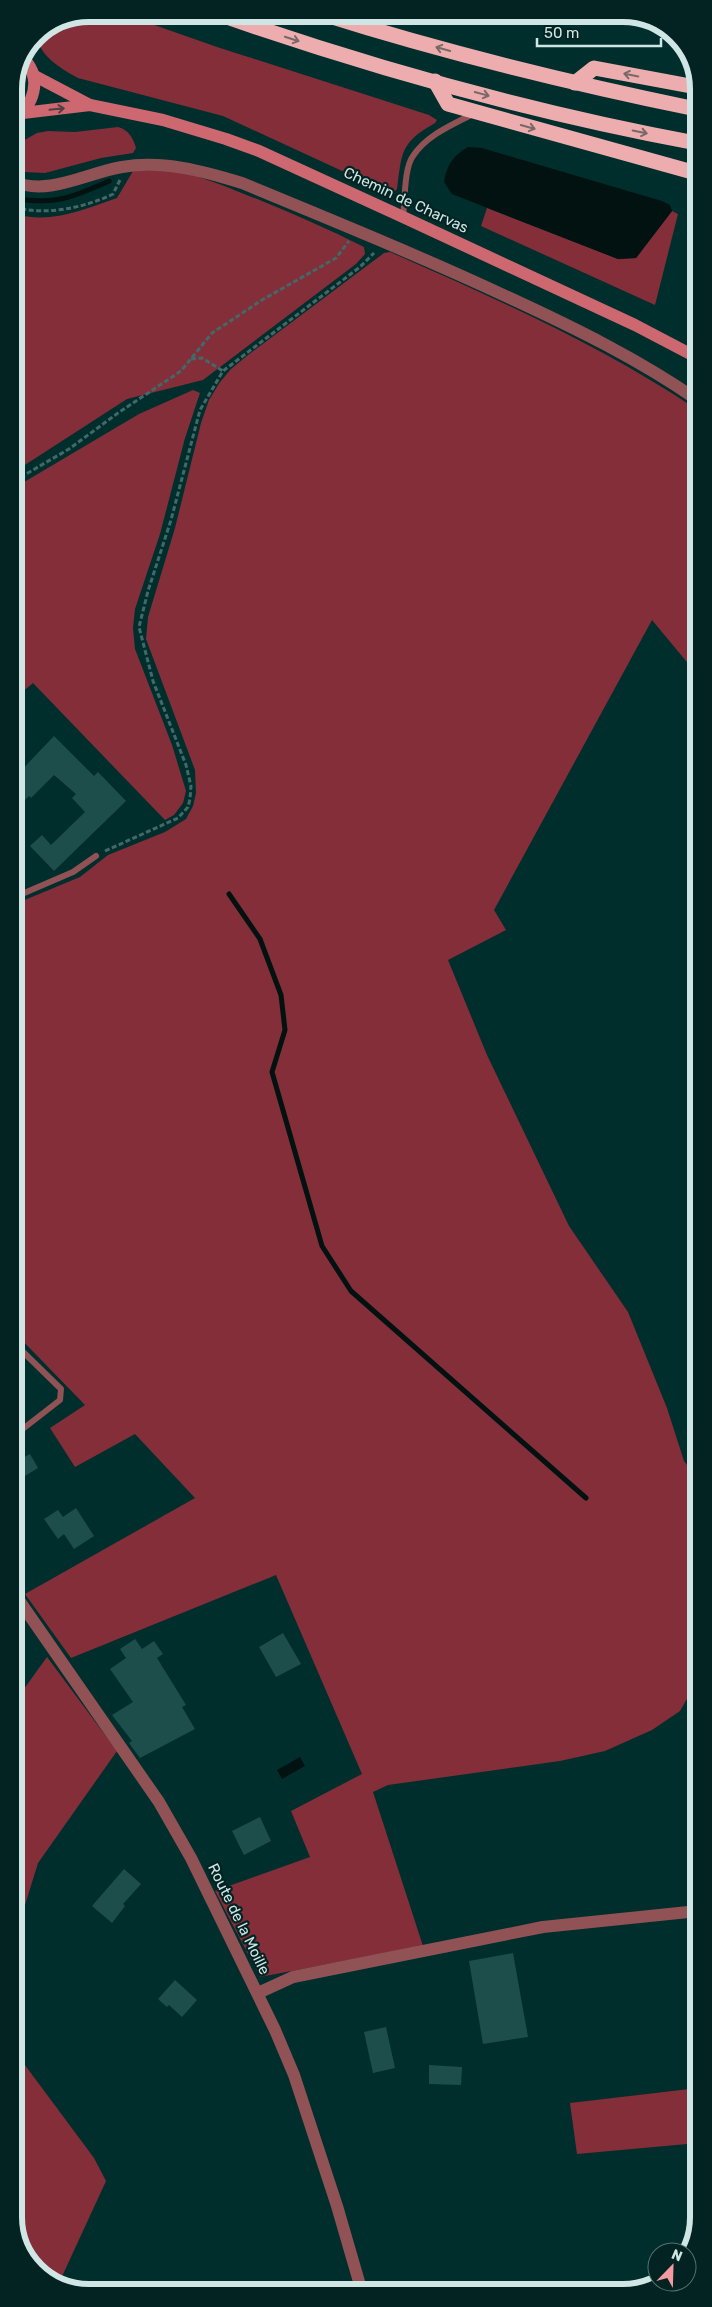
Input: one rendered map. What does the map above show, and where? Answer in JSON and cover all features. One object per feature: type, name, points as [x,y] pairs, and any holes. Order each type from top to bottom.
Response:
[{"type":"highway","points":[[244,22],[354,58],[435,81],[586,120],[690,142]]},
{"type":"highway","points":[[352,22],[471,57],[575,83],[690,108]]},
{"type":"highway","points":[[575,83],[594,68],[690,86]]},
{"type":"highway","points":[[435,81],[448,104],[690,171]]},
{"type":"street","points":[[23,109],[32,98],[34,87],[33,75],[28,65]]},
{"type":"street","name":"Chemin de Charvas","points":[[33,75],[90,105],[154,118],[226,139],[295,167],[635,325],[690,354]]},
{"type":"street","name":"Chemin de Charvas","points":[[23,114],[90,105]]},
{"type":"street","points":[[23,185],[27,187],[62,184],[122,167],[162,164],[207,172],[242,183],[383,241],[572,326],[623,353],[690,395]]},
{"type":"street","name":"Route de la Moille","points":[[23,1606],[159,1802],[191,1858],[258,1993],[294,2075],[310,2120],[360,2284]]},
{"type":"street","points":[[258,1993],[292,1978],[543,1927],[690,1912]]},
{"type":"lane","points":[[403,217],[406,179],[412,156],[438,132],[478,112]]},
{"type":"lane","points":[[23,894],[73,872],[96,856]]},
{"type":"lane","points":[[23,1352],[61,1389],[60,1400],[23,1429]]},
{"type":"path","points":[[23,209],[36,212],[46,211],[105,198],[116,191],[120,183],[122,167]]},
{"type":"path","points":[[23,476],[69,449],[118,412],[181,371],[212,333],[262,300],[336,258],[357,231]]},
{"type":"path","points":[[96,856],[178,818],[188,806],[190,799],[191,786],[186,765],[153,681],[139,627],[148,591],[176,505],[195,424],[206,398],[223,371],[360,267],[383,241]]},
{"type":"path","points":[[190,359],[202,358],[223,371]]},
{"type":"shaded area","points":[[89,22],[146,22],[217,47],[429,115],[437,120],[409,143],[402,157],[397,189],[392,194],[223,116],[78,78],[58,66],[42,50],[40,45],[52,34],[76,24]]},
{"type":"shaded area","points":[[118,127],[128,132],[136,148],[133,153],[101,158],[45,173],[23,171],[23,141],[37,133],[48,131],[75,132]]},
{"type":"shaded area","points":[[468,147],[482,148],[662,201],[670,205],[672,211],[636,258],[618,259],[452,194],[444,182],[447,170],[455,157]]},
{"type":"shaded area","points":[[171,170],[217,183],[301,217],[364,247],[365,254],[356,264],[203,380],[127,399],[23,466],[23,216],[41,217],[66,214],[117,198],[133,171]]},
{"type":"shaded area","points":[[487,208],[618,259],[636,258],[672,211],[678,214],[655,305],[481,226]]},
{"type":"shaded area","points":[[390,252],[508,305],[585,343],[690,405],[690,666],[652,620],[494,910],[506,930],[448,960],[487,1055],[569,1226],[628,1312],[667,1408],[684,1461],[690,1469],[690,1694],[680,1711],[652,1730],[605,1751],[560,1761],[388,1785],[373,1792],[423,1946],[260,1977],[215,1891],[310,1857],[291,1811],[362,1774],[276,1575],[71,1658],[25,1594],[195,1498],[135,1434],[75,1467],[50,1428],[85,1405],[23,1341],[23,901],[80,877],[108,855],[165,832],[186,819],[193,806],[196,793],[195,770],[146,639],[148,617],[175,528],[201,423],[209,400],[231,369],[384,253]]},
{"type":"shaded area","points":[[193,390],[200,393],[185,438],[160,534],[135,609],[133,628],[135,649],[172,745],[186,791],[183,803],[174,815],[165,820],[33,683],[23,691],[23,483],[139,414]]},
{"type":"shaded area","points":[[47,1657],[117,1751],[38,1863],[25,1905],[23,1905],[23,1690]]},
{"type":"shaded area","points":[[300,1757],[305,1766],[282,1779],[277,1770]]},
{"type":"shaded area","points":[[23,2062],[94,2158],[106,2181],[61,2278],[56,2276],[39,2262],[34,2255],[23,2227]]},
{"type":"shaded area","points":[[690,2089],[690,2144],[577,2154],[570,2103]]},
{"type":"building","points":[[54,736],[94,776],[98,772],[126,801],[54,871],[30,846],[42,835],[51,845],[85,812],[72,798],[76,794],[54,775],[31,798],[29,796],[23,802],[23,769]]},
{"type":"building","points":[[30,1454],[38,1468],[23,1477],[23,1458]]},
{"type":"building","points":[[76,1508],[94,1536],[74,1549],[64,1534],[58,1539],[44,1519],[58,1510],[63,1517]]},
{"type":"building","points":[[283,1633],[301,1664],[276,1677],[259,1647]]},
{"type":"building","points":[[135,1639],[142,1649],[154,1641],[163,1654],[157,1658],[186,1705],[182,1707],[195,1729],[140,1758],[129,1743],[132,1741],[112,1715],[133,1702],[110,1669],[126,1658],[120,1649]]},
{"type":"building","points":[[260,1817],[271,1841],[244,1855],[232,1831]]},
{"type":"building","points":[[124,1869],[141,1884],[123,1904],[125,1906],[112,1923],[92,1906]]},
{"type":"building","points":[[513,1953],[528,2037],[483,2044],[469,1961]]},
{"type":"building","points":[[175,1980],[197,2000],[182,2017],[169,2005],[167,2007],[158,1999]]},
{"type":"building","points":[[386,2027],[395,2068],[373,2073],[364,2032]]},
{"type":"building","points":[[429,2065],[462,2067],[461,2085],[429,2084]]},
{"type":"waterway","points":[[23,199],[40,201],[74,196],[109,181]]},
{"type":"waterway","points":[[229,894],[260,939],[281,995],[285,1030],[272,1072],[322,1246],[351,1291],[586,1498]]}]
